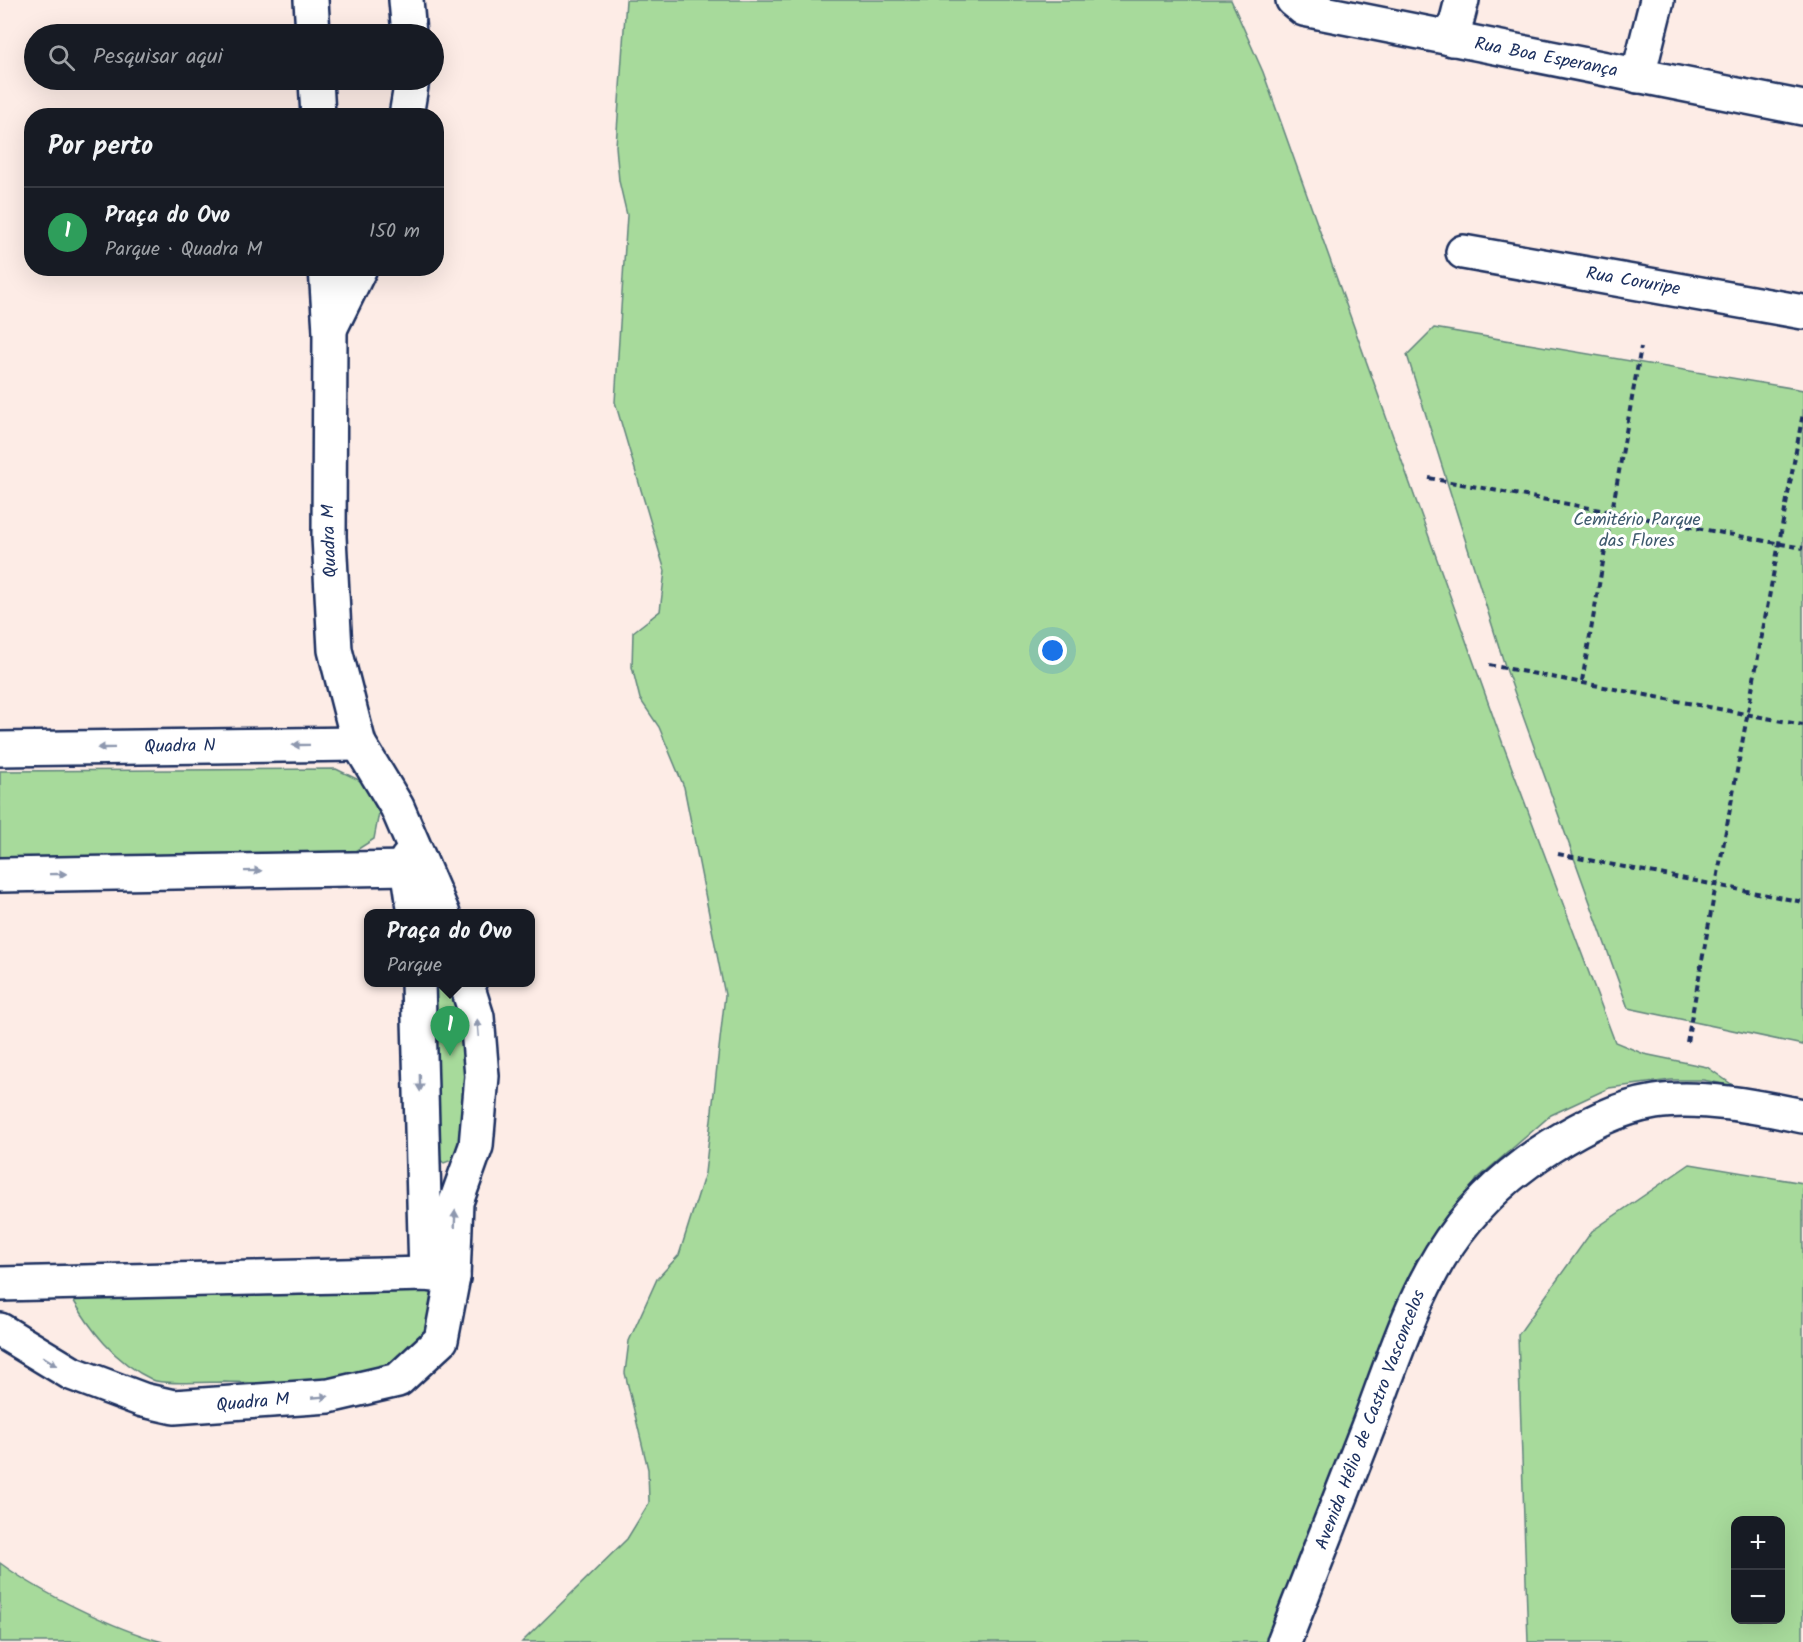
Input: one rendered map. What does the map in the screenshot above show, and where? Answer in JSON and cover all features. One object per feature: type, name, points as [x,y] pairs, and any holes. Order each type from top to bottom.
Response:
[{"type":"street","points":[[311,0],[312,24]]},
{"type":"street","points":[[406,0],[408,24]]},
{"type":"street","name":"Rua Boa Esperança","points":[[1293,0],[1304,9],[1803,108]]},
{"type":"street","points":[[1452,39],[1461,0]]},
{"type":"street","points":[[1638,76],[1657,0]]},
{"type":"street","points":[[317,90],[318,108]]},
{"type":"street","points":[[407,108],[410,90]]},
{"type":"street","name":"Rua Coruripe","points":[[1463,252],[1803,312]]},
{"type":"street","points":[[327,276],[330,331]]},
{"type":"street","name":"Quadra M","points":[[356,276],[330,331],[329,537],[335,650],[359,744],[397,807],[441,909]]},
{"type":"street","name":"Quadra N","points":[[0,749],[359,744]]},
{"type":"street","name":"Quadra M","points":[[397,807],[414,909]]},
{"type":"street","points":[[0,875],[409,868]]},
{"type":"street","name":"Quadra M","points":[[0,1330],[71,1373],[143,1400],[174,1407],[329,1396],[398,1380],[441,1340],[439,1276],[418,987]]},
{"type":"street","name":"Quadra M","points":[[439,1276],[456,1202],[476,1146],[482,1076],[477,1017],[468,987]]},
{"type":"street","name":"Avenida Hélio de Castro Vasconcelos","points":[[1284,1642],[1411,1309],[1439,1256],[1463,1220],[1503,1181],[1540,1152],[1584,1125],[1618,1112],[1655,1102],[1680,1101],[1723,1103],[1803,1116]]},
{"type":"street","points":[[0,1284],[439,1276]]},
{"type":"path","points":[[1582,681],[1641,347]]},
{"type":"path","points":[[1687,1042],[1745,715],[1803,413]]},
{"type":"path","points":[[1429,478],[1611,510],[1803,548]]},
{"type":"path","points":[[1489,665],[1803,725]]},
{"type":"path","points":[[1558,854],[1803,902]]},
{"type":"green space","points":[[626,0],[1231,0],[1263,72],[1504,747],[1615,1042],[1644,1054],[1707,1067],[1734,1086],[1703,1080],[1671,1080],[1609,1088],[1551,1115],[1477,1179],[1402,1300],[1267,1642],[522,1642],[627,1539],[649,1503],[648,1469],[625,1373],[629,1341],[657,1279],[679,1255],[705,1173],[725,995],[684,787],[659,727],[640,699],[632,667],[633,632],[660,611],[665,571],[615,402],[627,215],[619,181],[616,146]]},
{"type":"green space","name":"Cemitério Parque das Flores","points":[[1434,328],[1803,390],[1803,1045],[1628,1008],[1505,666],[1407,355]]},
{"type":"green space","points":[[336,769],[361,781],[379,813],[374,839],[352,853],[0,861],[0,771]]},
{"type":"green space","points":[[428,987],[456,987],[469,1032],[465,1155],[444,1163],[430,1151]]},
{"type":"green space","points":[[1690,1164],[1803,1183],[1803,1642],[1528,1642],[1518,1335],[1592,1231]]},
{"type":"green space","points":[[436,1291],[429,1325],[412,1349],[388,1366],[357,1376],[288,1383],[177,1383],[153,1380],[126,1364],[104,1343],[69,1293]]},
{"type":"green space","points":[[0,1563],[78,1609],[163,1642],[0,1642]]},
{"type":"place","name":"Praça do Ovo","points":[[450,1056]]}]
